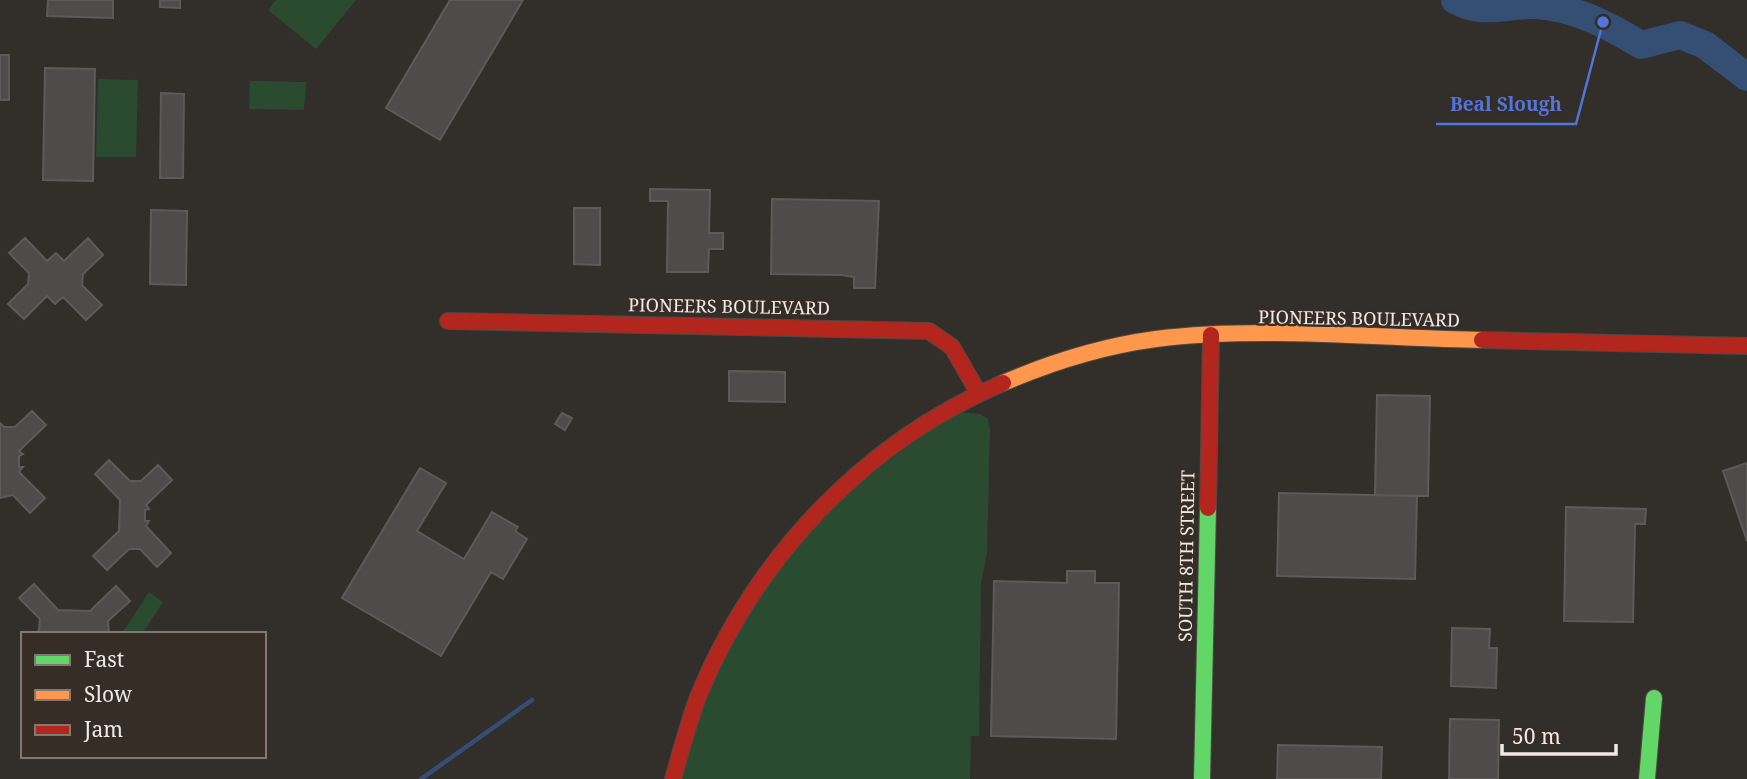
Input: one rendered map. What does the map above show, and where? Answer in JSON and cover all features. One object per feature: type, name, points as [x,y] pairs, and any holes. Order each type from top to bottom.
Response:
[{"type":"main road","name":"PIONEERS BOULEVARD","points":[[448,321],[929,331],[952,347],[978,392]]},
{"type":"main road","name":"PIONEERS BOULEVARD","points":[[673,779],[693,707],[713,660],[758,581],[785,545],[840,485],[879,453],[919,425],[978,392],[1042,365],[1128,343],[1210,335],[1741,346]]},
{"type":"main road","name":"SOUTH 8TH STREET","points":[[1202,779],[1210,335]]},
{"type":"main road","points":[[1647,779],[1654,698]]},
{"type":"green space","points":[[276,0],[356,0],[316,49],[268,10]]},
{"type":"green space","points":[[98,79],[138,80],[136,157],[96,157]]},
{"type":"green space","points":[[250,81],[306,82],[304,110],[249,109]]},
{"type":"green space","points":[[960,412],[980,414],[988,419],[990,430],[987,553],[981,583],[979,736],[971,736],[970,779],[682,779],[715,677],[758,596],[786,559],[849,493],[884,464]]},
{"type":"green space","points":[[149,592],[163,602],[143,632],[123,632]]},
{"type":"building","points":[[48,0],[113,0],[113,18],[47,16]]},
{"type":"building","points":[[160,0],[180,0],[180,8],[160,7]]},
{"type":"building","points":[[450,0],[523,0],[440,140],[386,108]]},
{"type":"building","points":[[0,55],[9,55],[9,100],[0,100]]},
{"type":"building","points":[[45,68],[95,69],[93,181],[43,180]]},
{"type":"building","points":[[161,93],[184,94],[183,178],[160,178]]},
{"type":"building","points":[[650,189],[710,190],[709,233],[723,233],[723,249],[709,249],[708,272],[667,272],[668,201],[650,201]]},
{"type":"building","points":[[772,199],[879,201],[875,288],[854,288],[854,277],[842,275],[771,274]]},
{"type":"building","points":[[574,208],[600,208],[600,265],[574,264]]},
{"type":"building","points":[[151,210],[187,211],[186,285],[150,284]]},
{"type":"building","points":[[25,238],[47,261],[56,253],[64,261],[88,238],[103,255],[83,274],[82,285],[102,305],[86,320],[63,297],[55,304],[47,296],[24,319],[8,304],[28,284],[29,273],[9,253]]},
{"type":"building","points":[[729,371],[785,372],[785,402],[729,401]]},
{"type":"building","points":[[1377,395],[1430,396],[1428,496],[1375,495]]},
{"type":"building","points":[[32,411],[46,425],[19,451],[23,454],[19,456],[19,467],[23,467],[19,472],[45,498],[30,513],[13,495],[0,498],[0,423],[4,427],[15,427]]},
{"type":"building","points":[[562,413],[572,418],[565,430],[555,424]]},
{"type":"building","points":[[109,460],[130,481],[141,481],[158,465],[172,480],[146,505],[149,509],[145,510],[145,521],[149,521],[146,526],[171,553],[157,567],[140,549],[129,549],[107,570],[93,556],[119,531],[120,500],[95,474]]},
{"type":"building","points":[[1747,463],[1747,541],[1723,471]]},
{"type":"building","points":[[420,468],[446,483],[417,531],[464,559],[492,512],[518,527],[515,531],[527,539],[503,579],[491,572],[441,656],[342,598]]},
{"type":"building","points":[[1279,493],[1417,496],[1415,579],[1277,576]]},
{"type":"building","points":[[1566,507],[1646,509],[1645,524],[1635,524],[1633,622],[1564,621]]},
{"type":"building","points":[[1067,571],[1095,571],[1095,583],[1119,583],[1116,739],[991,736],[994,581],[1067,583]]},
{"type":"building","points":[[34,584],[58,610],[90,611],[116,586],[130,601],[108,621],[109,632],[37,632],[40,619],[19,598]]},
{"type":"building","points":[[1452,628],[1490,629],[1489,648],[1497,648],[1496,688],[1451,686]]},
{"type":"building","points":[[1450,719],[1499,720],[1498,779],[1449,779]]},
{"type":"building","points":[[1278,745],[1382,747],[1381,779],[1277,779]]},
{"type":"waterway","points":[[1455,0],[1465,5],[1485,8],[1535,5],[1563,9],[1603,24],[1641,45],[1680,35],[1705,45],[1747,77]]},
{"type":"waterway","points":[[421,779],[532,700]]},
{"type":"traffic: fast","points":[[1202,779],[1208,508]]},
{"type":"traffic: fast","points":[[1647,779],[1654,698]]},
{"type":"traffic: slow","points":[[1003,383],[1097,350],[1195,335],[1277,333],[1482,340]]},
{"type":"traffic: jam","points":[[448,321],[929,331],[952,347],[978,392]]},
{"type":"traffic: jam","points":[[1208,508],[1211,335]]},
{"type":"traffic: jam","points":[[1482,340],[1747,346]]},
{"type":"traffic: jam","points":[[673,779],[698,697],[722,646],[750,598],[783,552],[820,510],[860,472],[905,437],[952,408],[1003,383]]},
{"type":"place","name":"Beal Slough","points":[[1603,22]]}]
